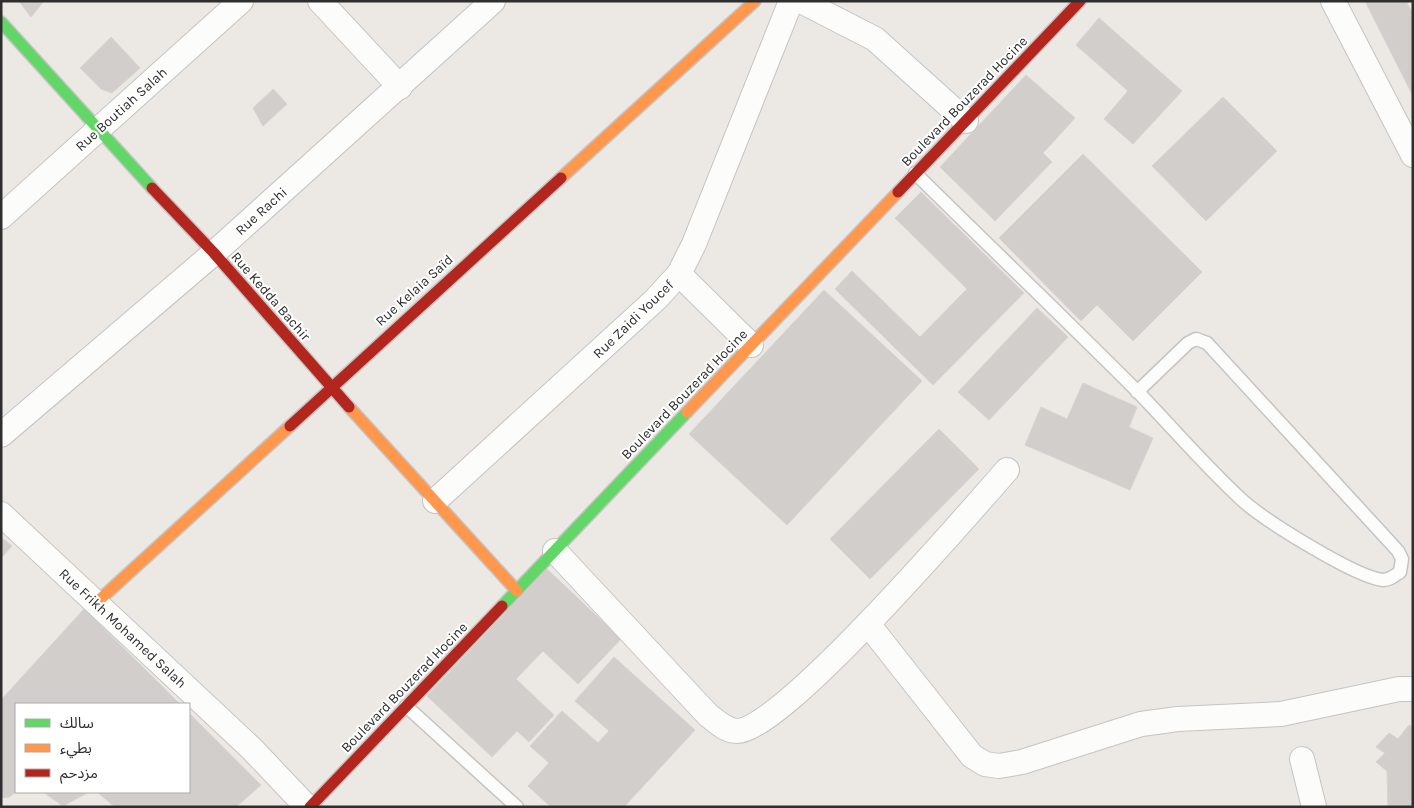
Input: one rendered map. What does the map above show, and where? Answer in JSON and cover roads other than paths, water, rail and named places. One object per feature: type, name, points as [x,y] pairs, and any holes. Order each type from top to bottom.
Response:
[{"type":"street","name":"Rue Boutiah Salah","points":[[1,217],[241,1]]},
{"type":"street","points":[[320,1],[400,87]]},
{"type":"street","name":"Rue Rachi","points":[[1,435],[214,253],[493,1]]},
{"type":"street","name":"Rue Kelaia Saïd","points":[[96,603],[330,386],[755,1]]},
{"type":"street","name":"Rue Zaidi Youcef","points":[[435,501],[655,300],[680,274],[694,244],[791,1]]},
{"type":"street","points":[[801,1],[875,39],[966,121]]},
{"type":"street","name":"Boulevard Bouzerad Hocine","points":[[308,807],[517,591],[1080,1]]},
{"type":"street","points":[[1333,1],[1413,155]]},
{"type":"street","name":"Rue Kedda Bachir","points":[[1,22],[97,130],[214,253],[330,386],[517,591]]},
{"type":"street","points":[[680,274],[751,345]]},
{"type":"street","points":[[555,551],[708,715],[724,727],[738,731],[758,725],[803,688],[923,566],[1008,470]]},
{"type":"street","name":"Rue Frikh Mohamed Salah","points":[[1,514],[252,749],[308,807]]},
{"type":"street","points":[[868,624],[972,756],[985,764],[999,766],[1022,762],[1141,724],[1178,719],[1280,714],[1398,689],[1413,689]]},
{"type":"street","points":[[1302,759],[1314,807]]},
{"type":"lane","points":[[916,174],[1137,392],[1243,500],[1269,520],[1334,559],[1363,573],[1383,580],[1391,579],[1400,572],[1402,559],[1398,551],[1207,343],[1196,339],[1188,343],[1137,392]]},
{"type":"lane","points":[[406,706],[517,807]]}]
